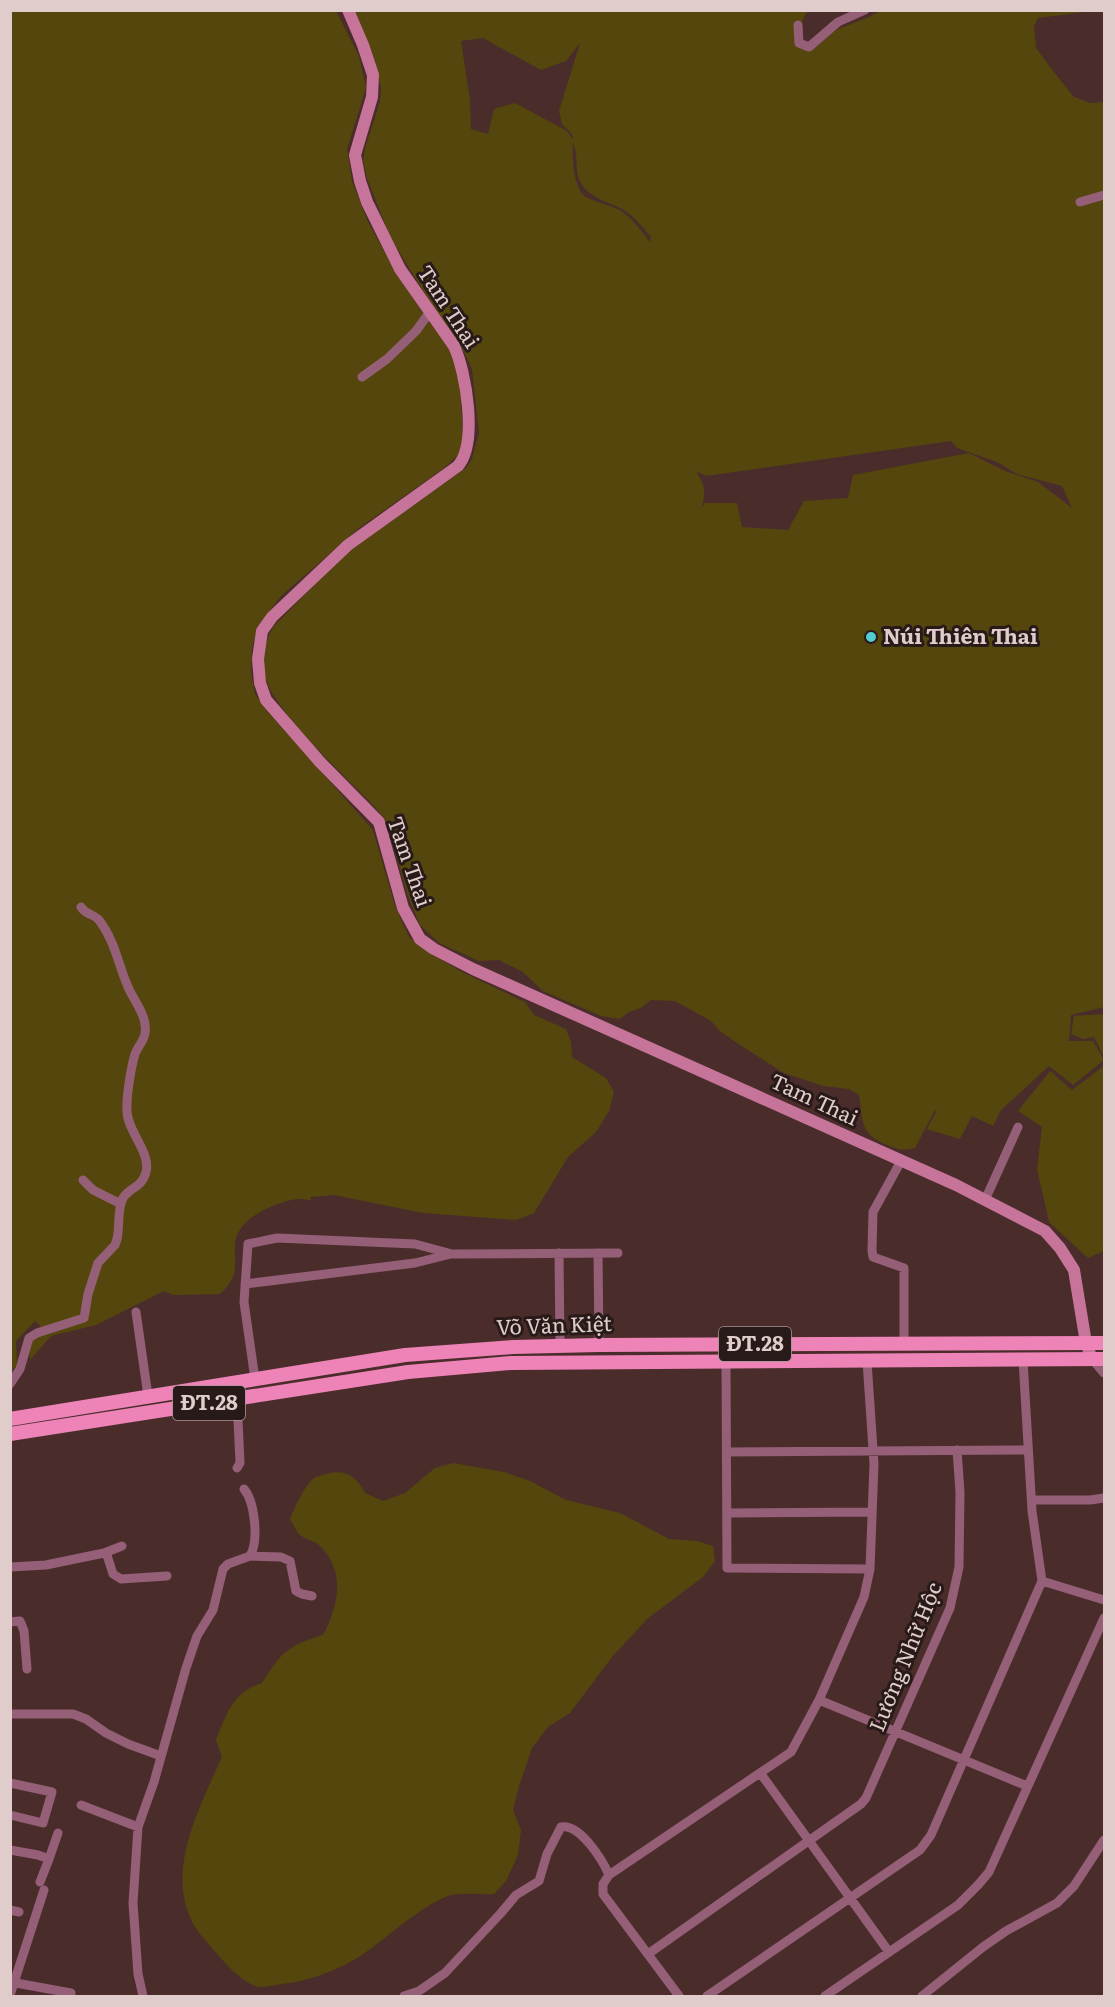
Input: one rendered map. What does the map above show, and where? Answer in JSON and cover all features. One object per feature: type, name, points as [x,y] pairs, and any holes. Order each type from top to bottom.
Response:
[{"type":"main road","name":"Võ Văn Kiệt","points":[[10,1419],[405,1355],[560,1345],[1104,1343]]},
{"type":"main road","points":[[405,1355],[408,1372]]},
{"type":"main road","name":"Võ Văn Kiệt","points":[[10,1434],[408,1372],[511,1364],[1098,1359]]},
{"type":"main road","points":[[194,1389],[197,1405]]},
{"type":"street","name":"Tam Thai","points":[[348,10],[373,75],[372,97],[355,155],[360,181],[400,269],[454,346],[462,365],[468,444],[464,459],[458,466],[348,545],[272,617],[262,631],[258,659],[260,684],[266,700],[320,762],[379,822],[403,908],[420,939],[473,969],[901,1161],[1045,1231],[1060,1248],[1074,1270],[1086,1343],[1098,1359],[1104,1373]]},
{"type":"street","points":[[798,25],[799,43],[809,47],[838,22],[865,10]]},
{"type":"street","points":[[1080,202],[1104,195]]},
{"type":"street","points":[[362,377],[387,359],[417,331],[429,313]]},
{"type":"street","points":[[10,1384],[20,1369],[29,1338],[37,1332],[84,1318],[88,1294],[98,1263],[115,1245],[117,1239],[124,1196],[140,1185],[147,1165],[129,1124],[127,1112],[135,1056],[143,1039],[145,1024],[128,989],[117,952],[107,933],[98,918],[86,914],[81,907]]},
{"type":"street","points":[[985,1200],[1018,1127]]},
{"type":"street","points":[[901,1161],[873,1212],[872,1250],[873,1257],[904,1268],[904,1344]]},
{"type":"street","points":[[83,1180],[93,1191],[121,1204]]},
{"type":"street","points":[[255,1379],[244,1302],[248,1244],[277,1238],[415,1244],[452,1254]]},
{"type":"street","points":[[559,1253],[560,1345]]},
{"type":"street","points":[[598,1253],[599,1345]]},
{"type":"street","points":[[245,1284],[415,1263],[452,1254],[618,1253]]},
{"type":"street","points":[[136,1312],[148,1396]]},
{"type":"street","points":[[707,1996],[920,1850],[931,1835],[1042,1581],[1027,1450],[1023,1360]]},
{"type":"street","points":[[726,1361],[727,1568],[870,1569]]},
{"type":"street","points":[[679,1996],[603,1894],[603,1884],[609,1875],[791,1752],[819,1700],[864,1597],[870,1569],[873,1451],[867,1361]]},
{"type":"street","points":[[237,1399],[240,1462],[237,1468]]},
{"type":"street","name":"Lương Nhữ Hộc","points":[[648,1954],[861,1804],[866,1798],[950,1608],[958,1577],[960,1492],[957,1450]]},
{"type":"street","points":[[727,1452],[1027,1450]]},
{"type":"street","points":[[244,1489],[248,1495],[255,1526],[254,1549],[250,1556]]},
{"type":"street","points":[[1032,1500],[1104,1498]]},
{"type":"street","points":[[727,1513],[872,1512]]},
{"type":"street","points":[[10,1567],[37,1566],[106,1552],[122,1546]]},
{"type":"street","points":[[106,1552],[113,1574],[120,1579],[167,1576]]},
{"type":"street","points":[[143,1996],[138,1974],[133,1903],[138,1827],[186,1668],[197,1636],[213,1610],[224,1569],[228,1564],[250,1556],[281,1557],[290,1561],[296,1591],[312,1596]]},
{"type":"street","points":[[1042,1581],[1104,1600]]},
{"type":"street","points":[[825,1996],[958,1905],[989,1872],[1104,1618]]},
{"type":"street","points":[[10,1622],[20,1621],[24,1631],[27,1669]]},
{"type":"street","points":[[819,1700],[1027,1786]]},
{"type":"street","points":[[10,1714],[73,1714],[86,1719],[128,1744],[161,1756]]},
{"type":"street","points":[[760,1774],[889,1952]]},
{"type":"street","points":[[10,1783],[52,1792],[43,1823],[10,1815]]},
{"type":"street","points":[[81,1805],[138,1827]]},
{"type":"street","points":[[404,1996],[419,1991],[445,1973],[516,1895],[539,1881],[547,1854],[561,1827],[574,1829],[585,1839],[603,1861],[609,1875]]},
{"type":"street","points":[[10,1995],[58,1833]]},
{"type":"street","points":[[922,1996],[1006,1931],[1057,1903],[1074,1886],[1104,1840]]},
{"type":"street","points":[[10,1850],[49,1859]]},
{"type":"street","points":[[15,1983],[71,1993]]},
{"type":"shaded area","points":[[11,11],[336,11],[359,56],[366,88],[347,149],[352,181],[368,222],[396,273],[452,352],[460,384],[463,439],[459,454],[444,468],[359,528],[281,596],[257,627],[252,649],[251,672],[255,694],[267,711],[373,830],[395,906],[409,937],[431,954],[464,973],[525,1002],[534,1015],[566,1029],[571,1042],[572,1057],[606,1078],[614,1092],[609,1111],[596,1132],[568,1157],[534,1213],[516,1220],[423,1213],[334,1195],[310,1197],[311,1200],[297,1199],[279,1204],[250,1219],[237,1234],[235,1271],[231,1282],[220,1294],[173,1295],[164,1291],[96,1325],[51,1336],[30,1360],[29,1349],[33,1334],[42,1328],[35,1321],[16,1341],[17,1366],[11,1371]]},
{"type":"shaded area","points":[[354,11],[808,11],[803,19],[800,41],[815,48],[836,30],[880,11],[1093,11],[1038,18],[1034,27],[1036,48],[1074,97],[1090,103],[1104,102],[1104,1007],[1071,1015],[1069,1041],[1093,1041],[1104,1060],[1073,1085],[1049,1066],[1001,1110],[993,1126],[972,1116],[960,1139],[927,1129],[935,1110],[915,1148],[898,1149],[878,1141],[867,1131],[862,1119],[859,1095],[849,1089],[823,1086],[784,1073],[720,1031],[711,1021],[675,1001],[651,1000],[620,1019],[601,1016],[543,991],[523,972],[499,960],[479,961],[439,943],[420,925],[408,896],[386,821],[295,724],[270,689],[263,668],[264,649],[274,626],[345,554],[466,468],[472,459],[479,433],[472,369],[461,346],[437,313],[390,237],[367,178],[363,161],[380,102],[381,87],[371,51]],"holes":[[[483,38],[541,70],[566,61],[580,43],[559,111],[562,124],[572,134],[573,140],[567,131],[515,103],[494,109],[488,134],[471,129],[470,100],[461,41]],[[573,143],[581,183],[590,193],[628,213],[651,237],[650,242],[621,211],[590,199],[582,193],[578,187],[573,164]],[[951,441],[957,448],[997,462],[1017,474],[1062,486],[1072,508],[1038,482],[1005,471],[969,453],[853,475],[848,498],[804,501],[788,530],[742,527],[737,503],[705,503],[701,508],[704,488],[696,471],[706,476]]]},
{"type":"shaded area","points":[[1104,1014],[1104,1057],[1094,1037],[1083,1039],[1071,1034],[1074,1016]]},
{"type":"shaded area","points":[[1104,1066],[1104,1251],[1088,1258],[1049,1222],[1037,1169],[1042,1127],[1018,1111],[1050,1071],[1072,1090]]},
{"type":"shaded area","points":[[453,1463],[504,1472],[530,1481],[566,1500],[620,1513],[669,1539],[697,1541],[713,1546],[715,1561],[703,1577],[647,1619],[612,1657],[570,1713],[548,1727],[532,1748],[513,1810],[521,1830],[518,1855],[506,1881],[494,1894],[448,1896],[426,1908],[357,1958],[336,1969],[293,1982],[265,1987],[255,1986],[228,1966],[205,1940],[191,1919],[184,1896],[183,1873],[186,1849],[193,1825],[222,1757],[216,1740],[227,1713],[244,1692],[262,1683],[287,1651],[302,1642],[323,1635],[333,1613],[337,1579],[329,1557],[317,1543],[300,1535],[290,1519],[307,1486],[317,1476],[343,1473],[353,1478],[365,1493],[383,1501],[405,1493],[435,1468]]},
{"type":"place","name":"Núi Thiên Thai","points":[[871,637]]}]
